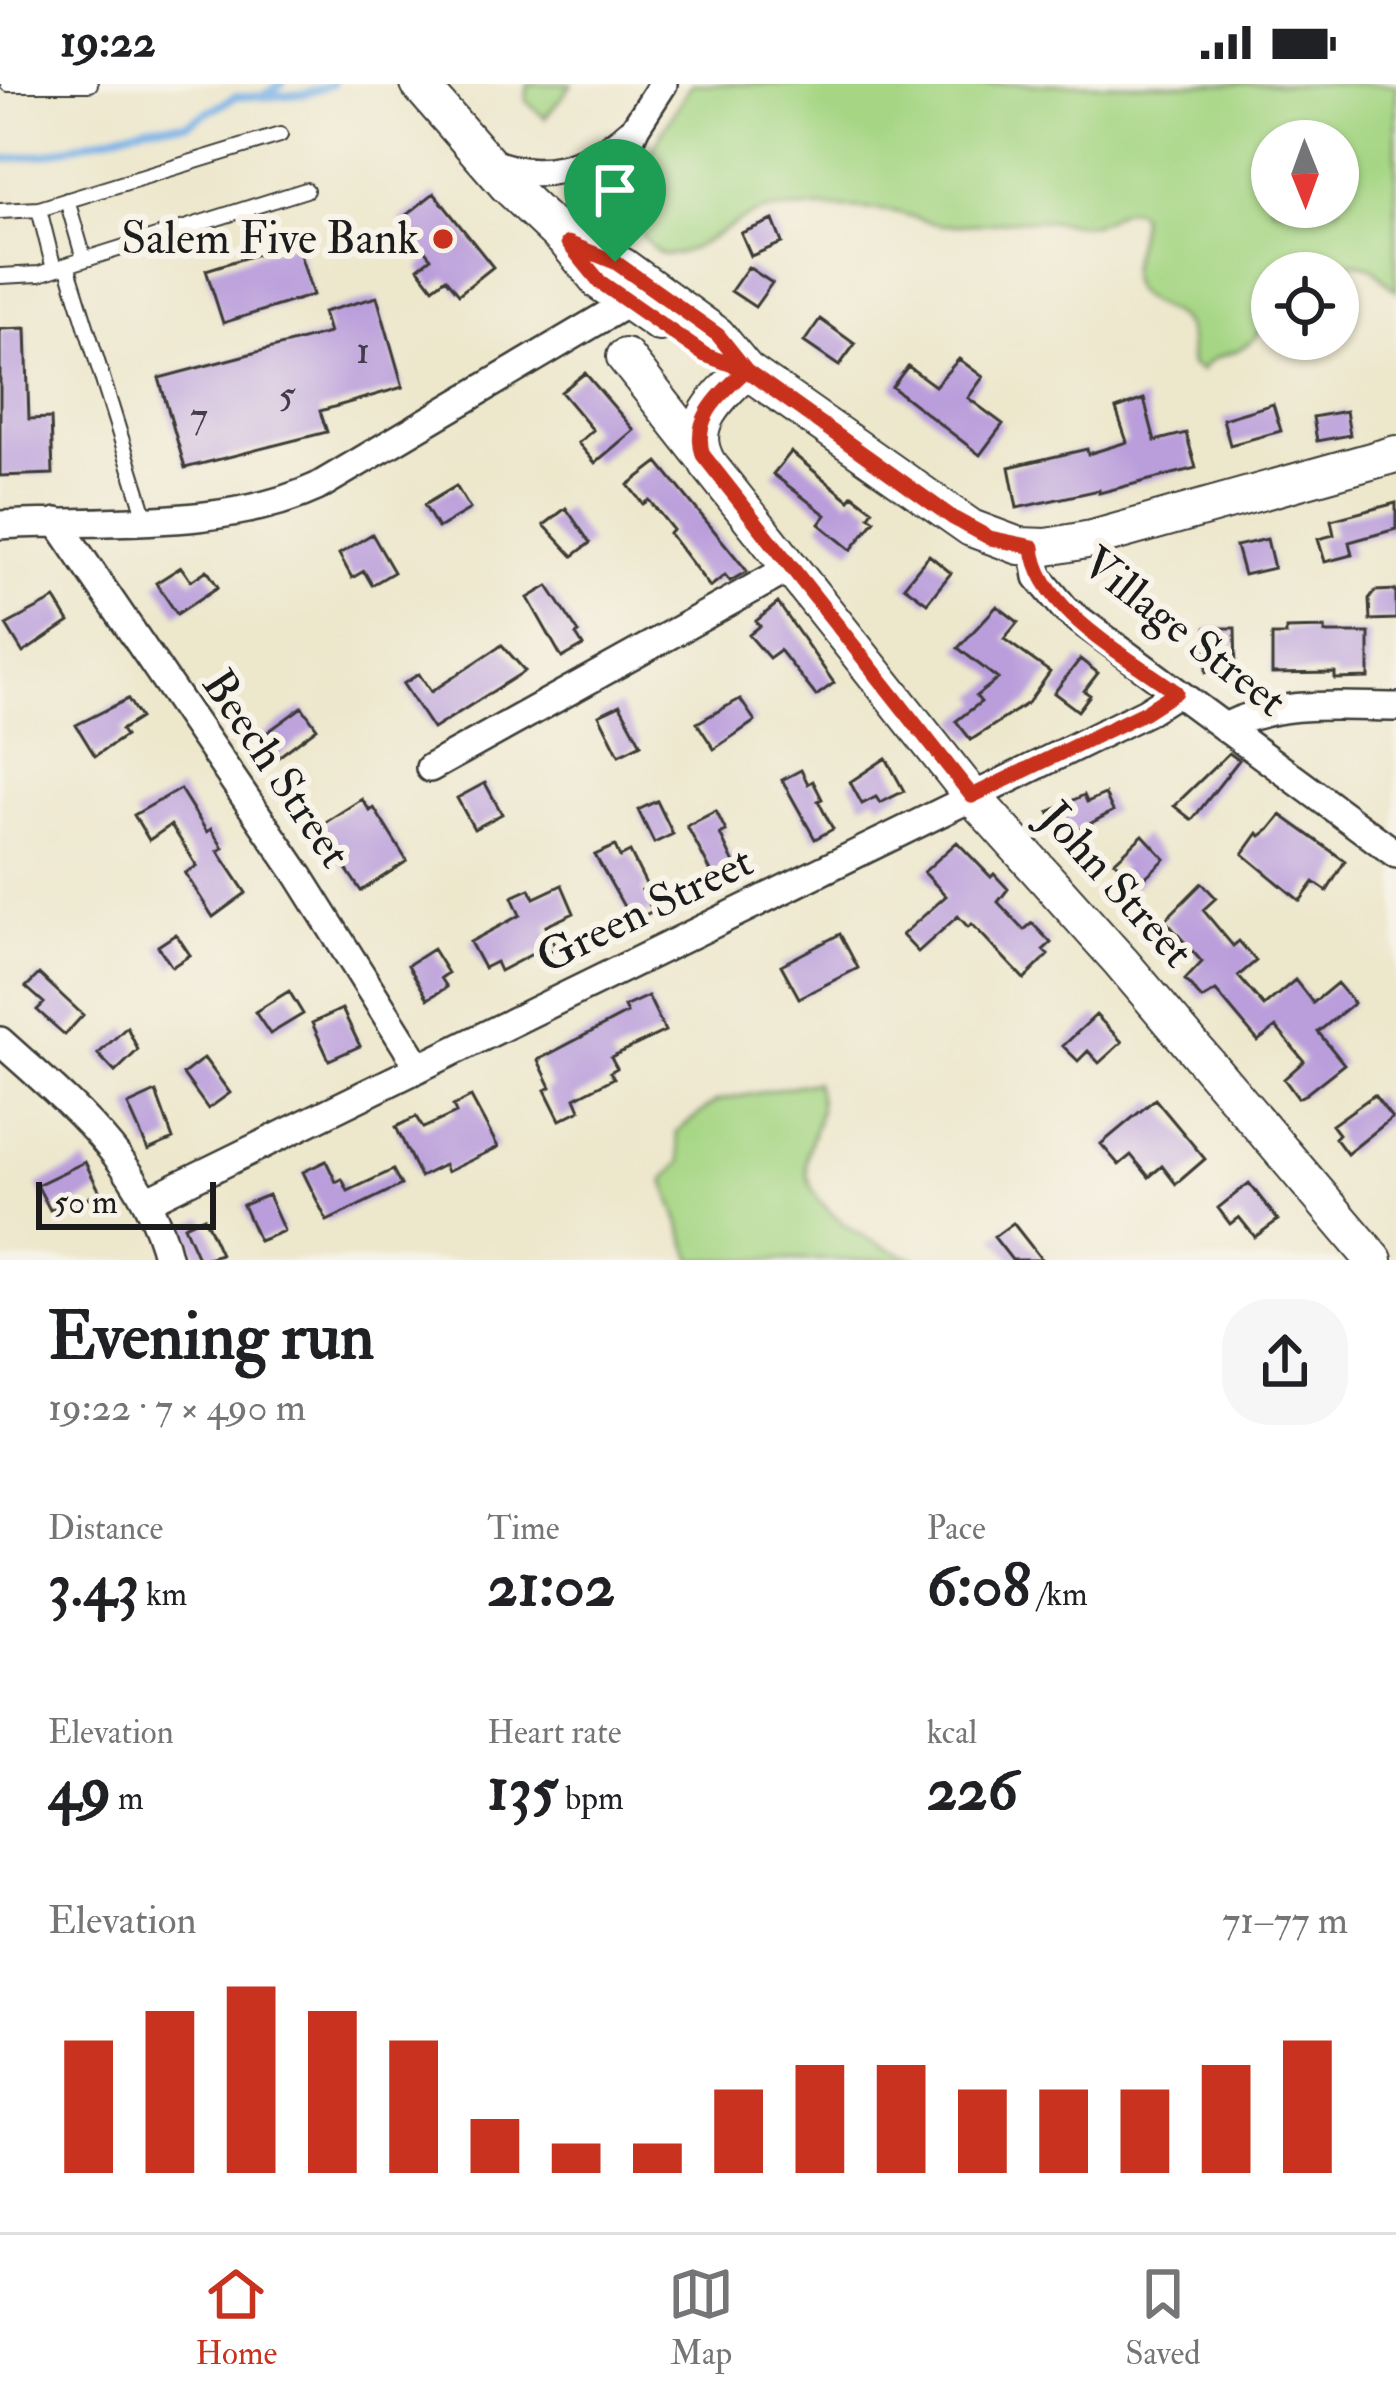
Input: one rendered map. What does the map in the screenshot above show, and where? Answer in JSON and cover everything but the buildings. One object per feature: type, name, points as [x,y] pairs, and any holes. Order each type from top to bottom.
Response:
[{"type":"street","points":[[419,84],[485,160],[568,243],[608,186],[663,84]]},
{"type":"street","points":[[485,160],[531,173],[559,170],[597,157],[637,126]]},
{"type":"street","name":"Village Street","points":[[568,243],[600,282],[705,355],[746,370],[953,518],[990,538],[1033,547],[1038,577],[1054,598],[1396,854]]},
{"type":"street","name":"Village Street","points":[[568,243],[622,266],[718,335],[746,370]]},
{"type":"street","points":[[0,525],[248,510],[297,496],[629,302]]},
{"type":"street","name":"John Street","points":[[626,357],[972,796],[1374,1260]]},
{"type":"street","points":[[703,455],[699,436],[704,417],[746,370]]},
{"type":"street","points":[[1033,547],[1110,535],[1396,454]]},
{"type":"street","name":"Beech Street","points":[[57,522],[299,876],[419,1067]]},
{"type":"street","points":[[430,768],[790,568]]},
{"type":"street","name":"Green Street","points":[[149,1200],[1145,712],[1176,692]]},
{"type":"street","points":[[1224,727],[1251,714],[1288,706],[1396,707]]},
{"type":"street","points":[[0,1041],[131,1171],[149,1200],[168,1260]]},
{"type":"lane","points":[[8,84],[90,84]]},
{"type":"lane","points":[[0,211],[40,208],[280,135]]},
{"type":"lane","points":[[0,276],[61,267],[306,190]]},
{"type":"lane","points":[[67,200],[84,259]]},
{"type":"lane","points":[[40,208],[146,518]]},
{"type":"green space","points":[[528,84],[572,84],[545,118],[526,101]]},
{"type":"green space","points":[[691,84],[1396,84],[1396,291],[1371,267],[1359,263],[1359,252],[1251,252],[1251,341],[1201,371],[1191,365],[1188,332],[1181,320],[1134,289],[1131,272],[1140,214],[1132,209],[1091,224],[1026,220],[953,225],[875,210],[770,210],[694,248],[666,255],[655,250],[641,232],[636,211],[638,189],[656,143]]},
{"type":"green space","points":[[815,1082],[820,1112],[807,1156],[815,1193],[862,1235],[918,1260],[693,1260],[664,1180],[681,1162],[676,1132],[716,1101]]},
{"type":"waterway","points":[[0,160],[46,154],[150,125],[187,124],[235,97],[263,96],[282,84]]},
{"type":"waterway","points":[[264,97],[305,94],[332,84]]},
{"type":"place","name":"Salem Five Bank","points":[[443,239]]},
{"type":"route","points":[[615,262],[568,243],[600,282],[705,355],[746,370],[953,518],[990,538],[1033,547],[1038,577],[1054,598],[1176,692],[1145,712],[972,796],[703,455],[699,436],[704,417],[746,370],[718,335],[615,262]]}]
